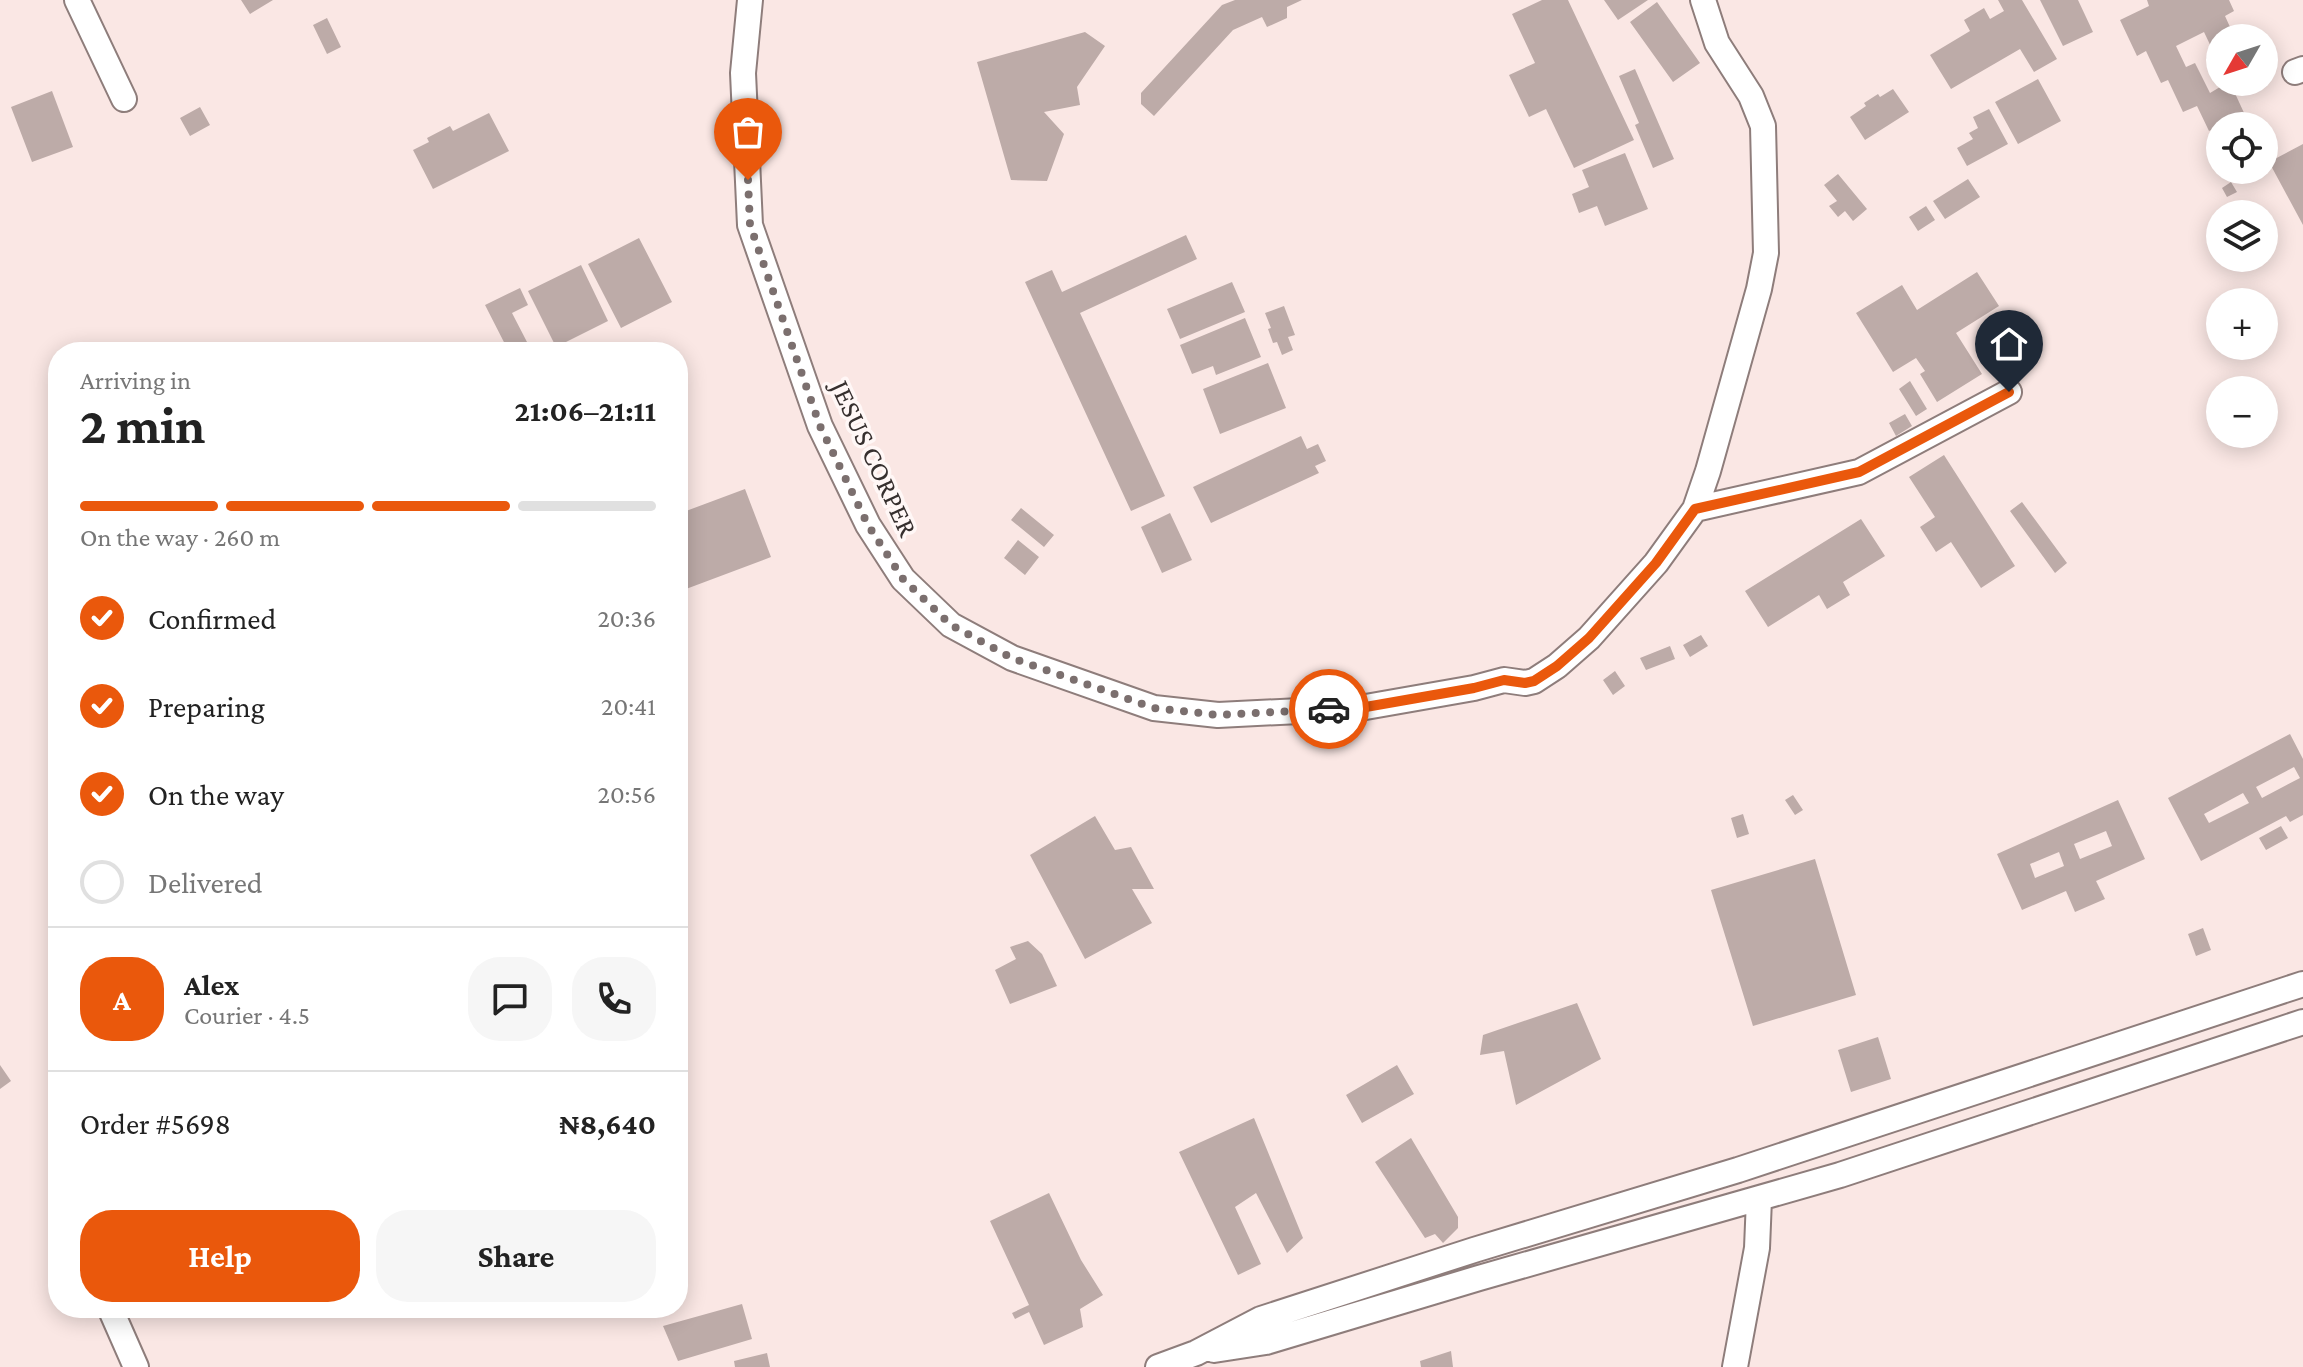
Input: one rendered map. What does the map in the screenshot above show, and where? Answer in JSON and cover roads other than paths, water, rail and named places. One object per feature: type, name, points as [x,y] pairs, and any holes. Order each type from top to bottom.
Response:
[{"type":"street","points":[[77,0],[124,99]]},
{"type":"street","name":"JESUS CORPER","points":[[750,0],[743,73],[750,225],[820,426],[868,525],[903,579],[951,625],[1012,658],[1154,708],[1218,715],[1360,708],[1504,680],[1534,681],[1589,638],[1656,563],[1695,509],[1759,289],[1766,253],[1763,126],[1751,96],[1717,43],[1703,0]]},
{"type":"street","points":[[1695,509],[1859,472],[2009,392]]},
{"type":"street","points":[[1158,1367],[1196,1353],[1261,1319],[1753,1165],[2303,984]]},
{"type":"street","points":[[1196,1353],[1266,1342],[1840,1175],[2303,1022]]},
{"type":"street","points":[[1735,1367],[1757,1248],[1759,1199]]},
{"type":"street","points":[[114,1318],[136,1367]]}]
